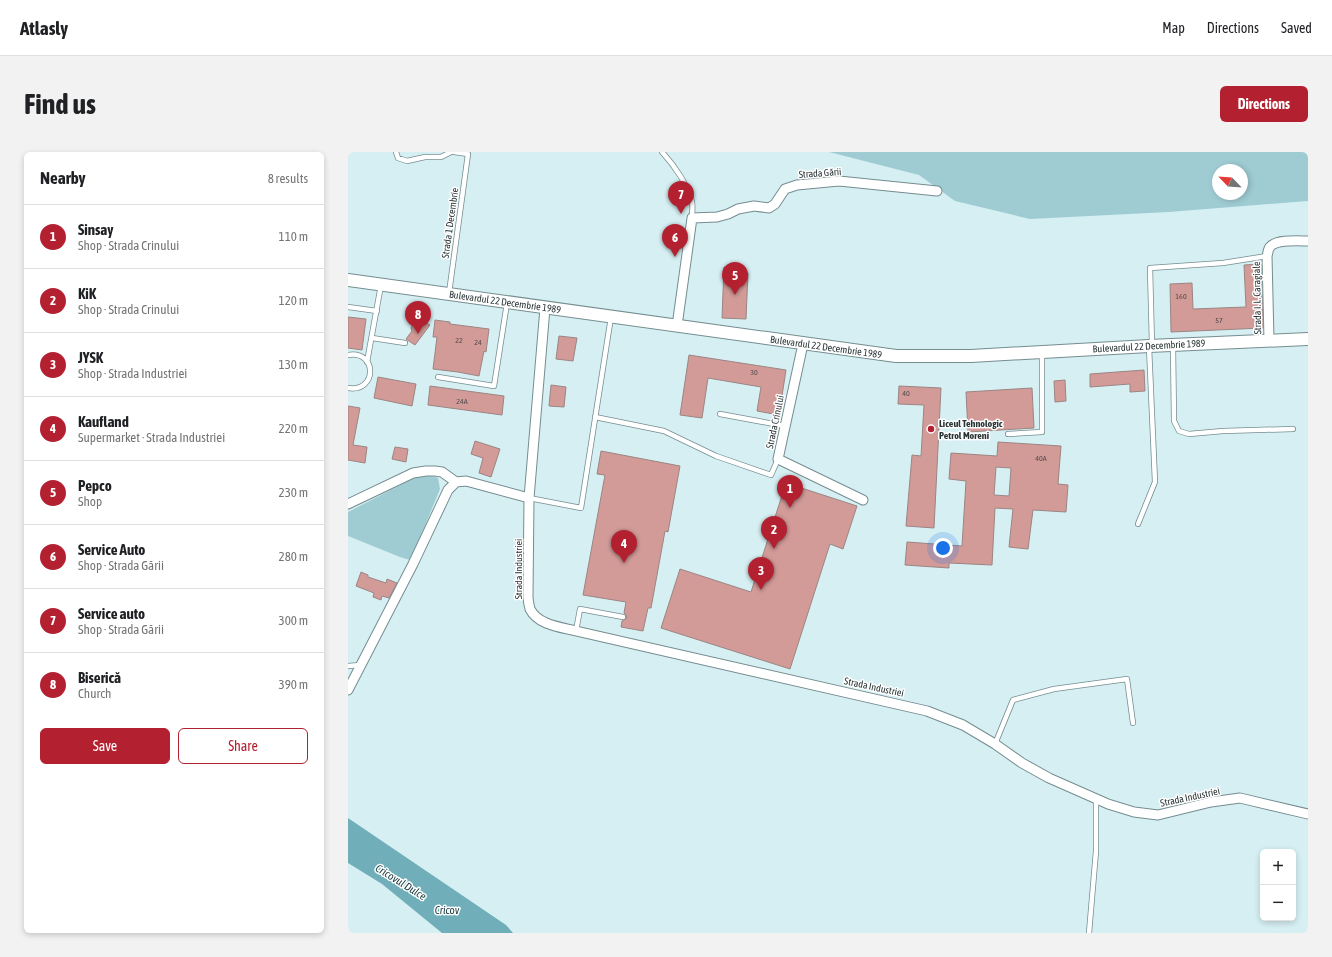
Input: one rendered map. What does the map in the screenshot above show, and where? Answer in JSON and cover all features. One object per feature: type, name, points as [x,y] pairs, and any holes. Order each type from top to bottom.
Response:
[{"type":"main road","name":"Bulevardul 22 Decembrie 1989","points":[[348,280],[896,356],[970,356],[1173,344],[1308,339]]},
{"type":"street","name":"Strada Gării","points":[[692,218],[717,217],[738,209],[754,206],[769,208],[775,204],[785,189],[797,185],[839,181],[937,191]]},
{"type":"street","points":[[676,326],[692,218]]},
{"type":"street","name":"Strada I. L. Caragiale","points":[[1269,340],[1267,256],[1271,245],[1286,241],[1308,241]]},
{"type":"street","name":"Strada Industriei","points":[[545,308],[529,498],[528,596],[530,608],[535,616],[542,621],[554,626],[927,711],[963,725],[1049,778],[1108,804],[1134,812],[1158,815],[1211,802],[1240,798],[1308,814]]},
{"type":"street","name":"Strada Crinului","points":[[802,344],[778,459],[863,500]]},
{"type":"street","points":[[348,504],[413,473],[426,470],[442,472],[456,482]]},
{"type":"street","points":[[348,690],[413,564],[448,490],[456,482],[466,481],[529,498]]},
{"type":"lane","points":[[396,152],[398,158],[407,161],[441,157],[451,152]]},
{"type":"lane","name":"Strada 1 Decembrie","points":[[449,294],[468,154],[454,152]]},
{"type":"lane","points":[[662,152],[685,185],[692,203],[692,218]]},
{"type":"lane","points":[[1138,524],[1155,482],[1150,268],[1223,263],[1267,256]]},
{"type":"lane","points":[[367,362],[381,285]]},
{"type":"lane","points":[[438,377],[494,386],[507,303]]},
{"type":"lane","points":[[348,307],[377,311]]},
{"type":"lane","points":[[529,498],[581,508],[611,317]]},
{"type":"lane","points":[[372,338],[405,343]]},
{"type":"lane","points":[[1173,344],[1174,420],[1179,431],[1189,434],[1223,431],[1293,429]]},
{"type":"lane","points":[[1008,434],[1042,432],[1042,352]]},
{"type":"lane","points":[[348,355],[359,355],[370,367],[369,379],[365,384],[354,388],[348,388]]},
{"type":"lane","points":[[720,414],[785,426]]},
{"type":"lane","points":[[595,417],[664,431],[716,456],[771,474],[778,459]]},
{"type":"lane","points":[[576,631],[580,609],[623,617]]},
{"type":"lane","points":[[348,666],[360,665]]},
{"type":"lane","points":[[995,744],[1013,700],[1054,689],[1127,679],[1133,723]]},
{"type":"lane","points":[[1089,933],[1096,851],[1096,799]]},
{"type":"shaded area","points":[[829,152],[1308,152],[1308,201],[1169,212],[1030,219],[955,201],[919,175]]},
{"type":"shaded area","points":[[430,475],[438,478],[440,489],[410,560],[348,536],[348,512],[416,477]]},
{"type":"water","name":"Cricov","points":[[348,818],[506,925],[513,933],[442,933],[382,884],[348,863]]},
{"type":"building","points":[[1261,264],[1263,328],[1171,332],[1170,284],[1192,283],[1193,309],[1246,307],[1244,265]]},
{"type":"building","points":[[724,267],[748,273],[746,319],[722,318]]},
{"type":"building","points":[[348,317],[366,319],[362,350],[348,348]]},
{"type":"building","points":[[435,320],[450,322],[450,324],[489,329],[486,352],[484,351],[479,376],[433,369],[437,337],[433,337]]},
{"type":"building","points":[[419,321],[423,321],[430,325],[415,345],[406,339],[412,331],[411,328],[413,324],[418,324]]},
{"type":"building","points":[[559,336],[577,338],[573,361],[556,359]]},
{"type":"building","points":[[689,355],[786,370],[779,415],[757,411],[761,387],[708,378],[702,418],[680,415]]},
{"type":"building","points":[[1144,370],[1145,391],[1130,392],[1130,384],[1090,387],[1090,374]]},
{"type":"building","points":[[378,377],[416,384],[412,406],[374,398]]},
{"type":"building","points":[[1065,380],[1066,401],[1055,402],[1054,381]]},
{"type":"building","points":[[551,385],[566,387],[564,407],[549,406]]},
{"type":"building","points":[[430,386],[504,396],[502,415],[428,405]]},
{"type":"building","points":[[899,386],[941,388],[934,528],[906,526],[912,455],[921,456],[924,405],[898,404]]},
{"type":"building","points":[[1032,388],[1034,428],[968,432],[966,392]]},
{"type":"building","points":[[348,406],[360,408],[353,445],[367,447],[365,463],[348,460]]},
{"type":"building","points":[[475,441],[500,449],[491,477],[479,473],[483,458],[471,454]]},
{"type":"building","points":[[998,442],[1061,446],[1058,484],[1068,485],[1066,512],[1033,510],[1028,549],[1009,547],[1013,509],[995,508],[992,565],[949,563],[949,568],[905,565],[907,542],[962,546],[966,481],[949,479],[951,453],[997,456]],"holes":[[[996,467],[1011,468],[1009,496],[994,495]]]},
{"type":"building","points":[[395,447],[408,449],[406,462],[392,459]]},
{"type":"building","points":[[601,451],[680,466],[668,532],[665,531],[651,608],[648,608],[643,631],[621,627],[622,621],[627,618],[624,613],[626,602],[583,595],[605,475],[597,474]]},
{"type":"building","points":[[786,483],[857,506],[843,549],[830,544],[790,669],[661,628],[680,569],[751,592]]},
{"type":"building","points":[[361,572],[368,575],[368,577],[386,583],[387,579],[397,583],[389,598],[382,596],[381,600],[373,597],[374,593],[356,586]]},
{"type":"place","name":"Service auto","points":[[681,214]]},
{"type":"place","name":"Service Auto","points":[[675,257]]},
{"type":"place","name":"Pepco","points":[[735,295]]},
{"type":"place","name":"Biserică","points":[[418,334]]},
{"type":"place","name":"Liceul Tehnologic Petrol Moreni","points":[[931,429]]},
{"type":"place","name":"Sinsay","points":[[790,508]]},
{"type":"place","name":"KiK","points":[[774,549]]},
{"type":"place","name":"Kaufland","points":[[624,563]]},
{"type":"place","name":"JYSK","points":[[761,590]]},
{"type":"water label","name":"Cricovul Dulce","points":[[401,882]]}]
